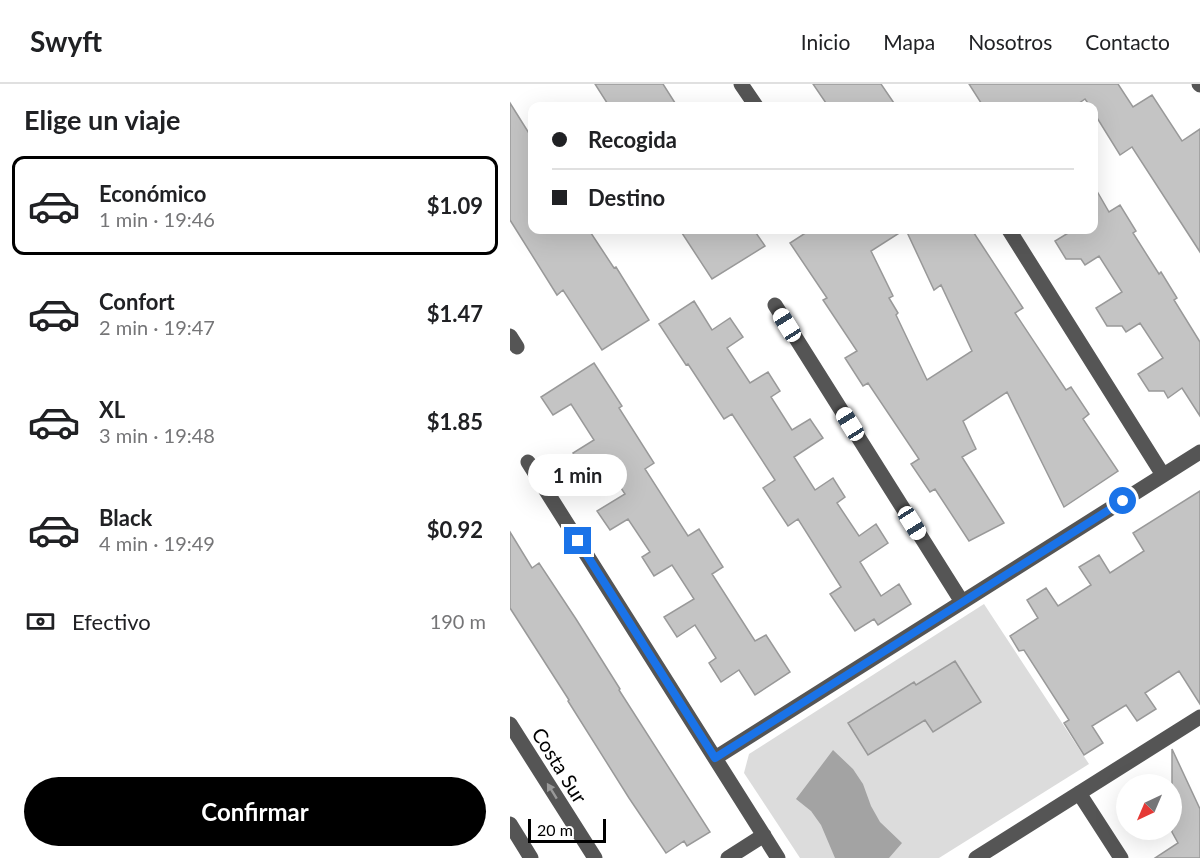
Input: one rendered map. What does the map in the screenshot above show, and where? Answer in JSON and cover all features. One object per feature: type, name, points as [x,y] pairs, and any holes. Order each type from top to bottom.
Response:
[{"type":"street","points":[[741,84],[753,102]]},
{"type":"street","points":[[1012,234],[1163,476]]},
{"type":"street","points":[[775,305],[962,602]]},
{"type":"street","points":[[715,758],[1200,452]]},
{"type":"street","points":[[528,462],[778,858]]},
{"type":"street","points":[[976,858],[1200,717]]},
{"type":"street","name":"Costa Sur","points":[[510,724],[595,858]]},
{"type":"street","points":[[1079,793],[1122,858]]},
{"type":"street","points":[[510,824],[531,858]]},
{"type":"street","points":[[728,858],[764,835]]},
{"type":"shaded area","points":[[984,604],[1089,764],[939,858],[800,858],[744,773],[749,754]]},
{"type":"shaded area","points":[[833,750],[853,769],[863,784],[880,822],[902,843],[889,858],[835,858],[821,825],[811,811],[796,799]]},
{"type":"building","points":[[595,84],[663,84],[674,102],[606,102]]},
{"type":"building","points":[[813,84],[881,84],[893,102],[825,102]]},
{"type":"building","points":[[969,84],[1118,84],[1133,107],[1152,95],[1182,141],[1200,129],[1200,252],[1132,147],[1120,155],[1098,119],[1098,102],[1087,102],[1085,99],[1081,102],[980,102]]},
{"type":"building","points":[[510,103],[528,132],[528,234],[592,234],[614,268],[616,267],[649,320],[602,350],[563,290],[557,295],[510,220]]},
{"type":"building","points":[[1098,193],[1109,212],[1120,205],[1136,231],[1133,233],[1177,298],[1174,300],[1200,342],[1200,416],[1182,388],[1168,398],[1164,391],[1149,391],[1138,374],[1163,358],[1140,323],[1126,332],[1122,326],[1107,326],[1096,308],[1122,292],[1099,256],[1085,265],[1081,259],[1066,259],[1055,241],[1066,234],[1098,234]]},
{"type":"building","points":[[683,234],[757,234],[765,246],[712,279]]},
{"type":"building","points":[[804,234],[898,234],[871,251],[893,296],[889,298],[898,313],[896,315],[927,380],[972,351],[941,285],[934,290],[908,234],[975,234],[1023,308],[1015,313],[1066,390],[1071,387],[1089,414],[1083,419],[1118,471],[1064,507],[1007,392],[963,421],[976,449],[962,457],[1004,523],[969,541],[935,489],[930,492],[911,464],[919,459],[868,383],[863,386],[845,358],[857,351],[823,300],[827,298],[790,243]]},
{"type":"building","points":[[694,301],[712,330],[730,318],[743,337],[727,348],[750,383],[768,372],[780,391],[771,397],[792,430],[810,419],[823,438],[794,457],[815,490],[833,478],[845,497],[837,503],[859,536],[876,524],[888,543],[860,562],[881,596],[899,584],[911,604],[878,625],[874,619],[855,631],[830,594],[841,587],[798,519],[788,526],[763,488],[775,480],[732,414],[724,419],[659,324]]},
{"type":"building","points":[[594,363],[622,406],[619,408],[654,463],[645,469],[688,536],[699,529],[723,567],[712,574],[755,641],[766,635],[790,672],[755,695],[739,670],[721,682],[709,663],[716,658],[695,625],[677,637],[664,617],[694,599],[672,565],[654,576],[642,557],[650,552],[628,519],[610,530],[597,511],[625,494],[603,461],[586,472],[573,453],[594,440],[571,404],[553,415],[541,397]]},
{"type":"building","points":[[1200,491],[1200,704],[1179,671],[1145,693],[1156,709],[1137,721],[1126,705],[1092,726],[1103,743],[1084,755],[1064,723],[1069,720],[1024,650],[1019,651],[1010,636],[1038,618],[1027,600],[1046,588],[1058,606],[1091,585],[1079,567],[1099,555],[1110,573],[1144,551],[1133,533]]},
{"type":"building","points":[[510,532],[532,568],[539,563],[710,832],[687,846],[684,841],[666,853],[629,798],[510,608]]},
{"type":"building","points":[[955,661],[981,702],[933,732],[925,720],[868,755],[848,723],[914,682],[916,685]]},
{"type":"building","points":[[1172,749],[1200,809],[1200,858],[1155,858],[1178,843],[1176,840],[1182,840],[1182,774],[1172,774]]},
{"type":"route","points":[[578,541],[715,758],[1123,501]]}]
